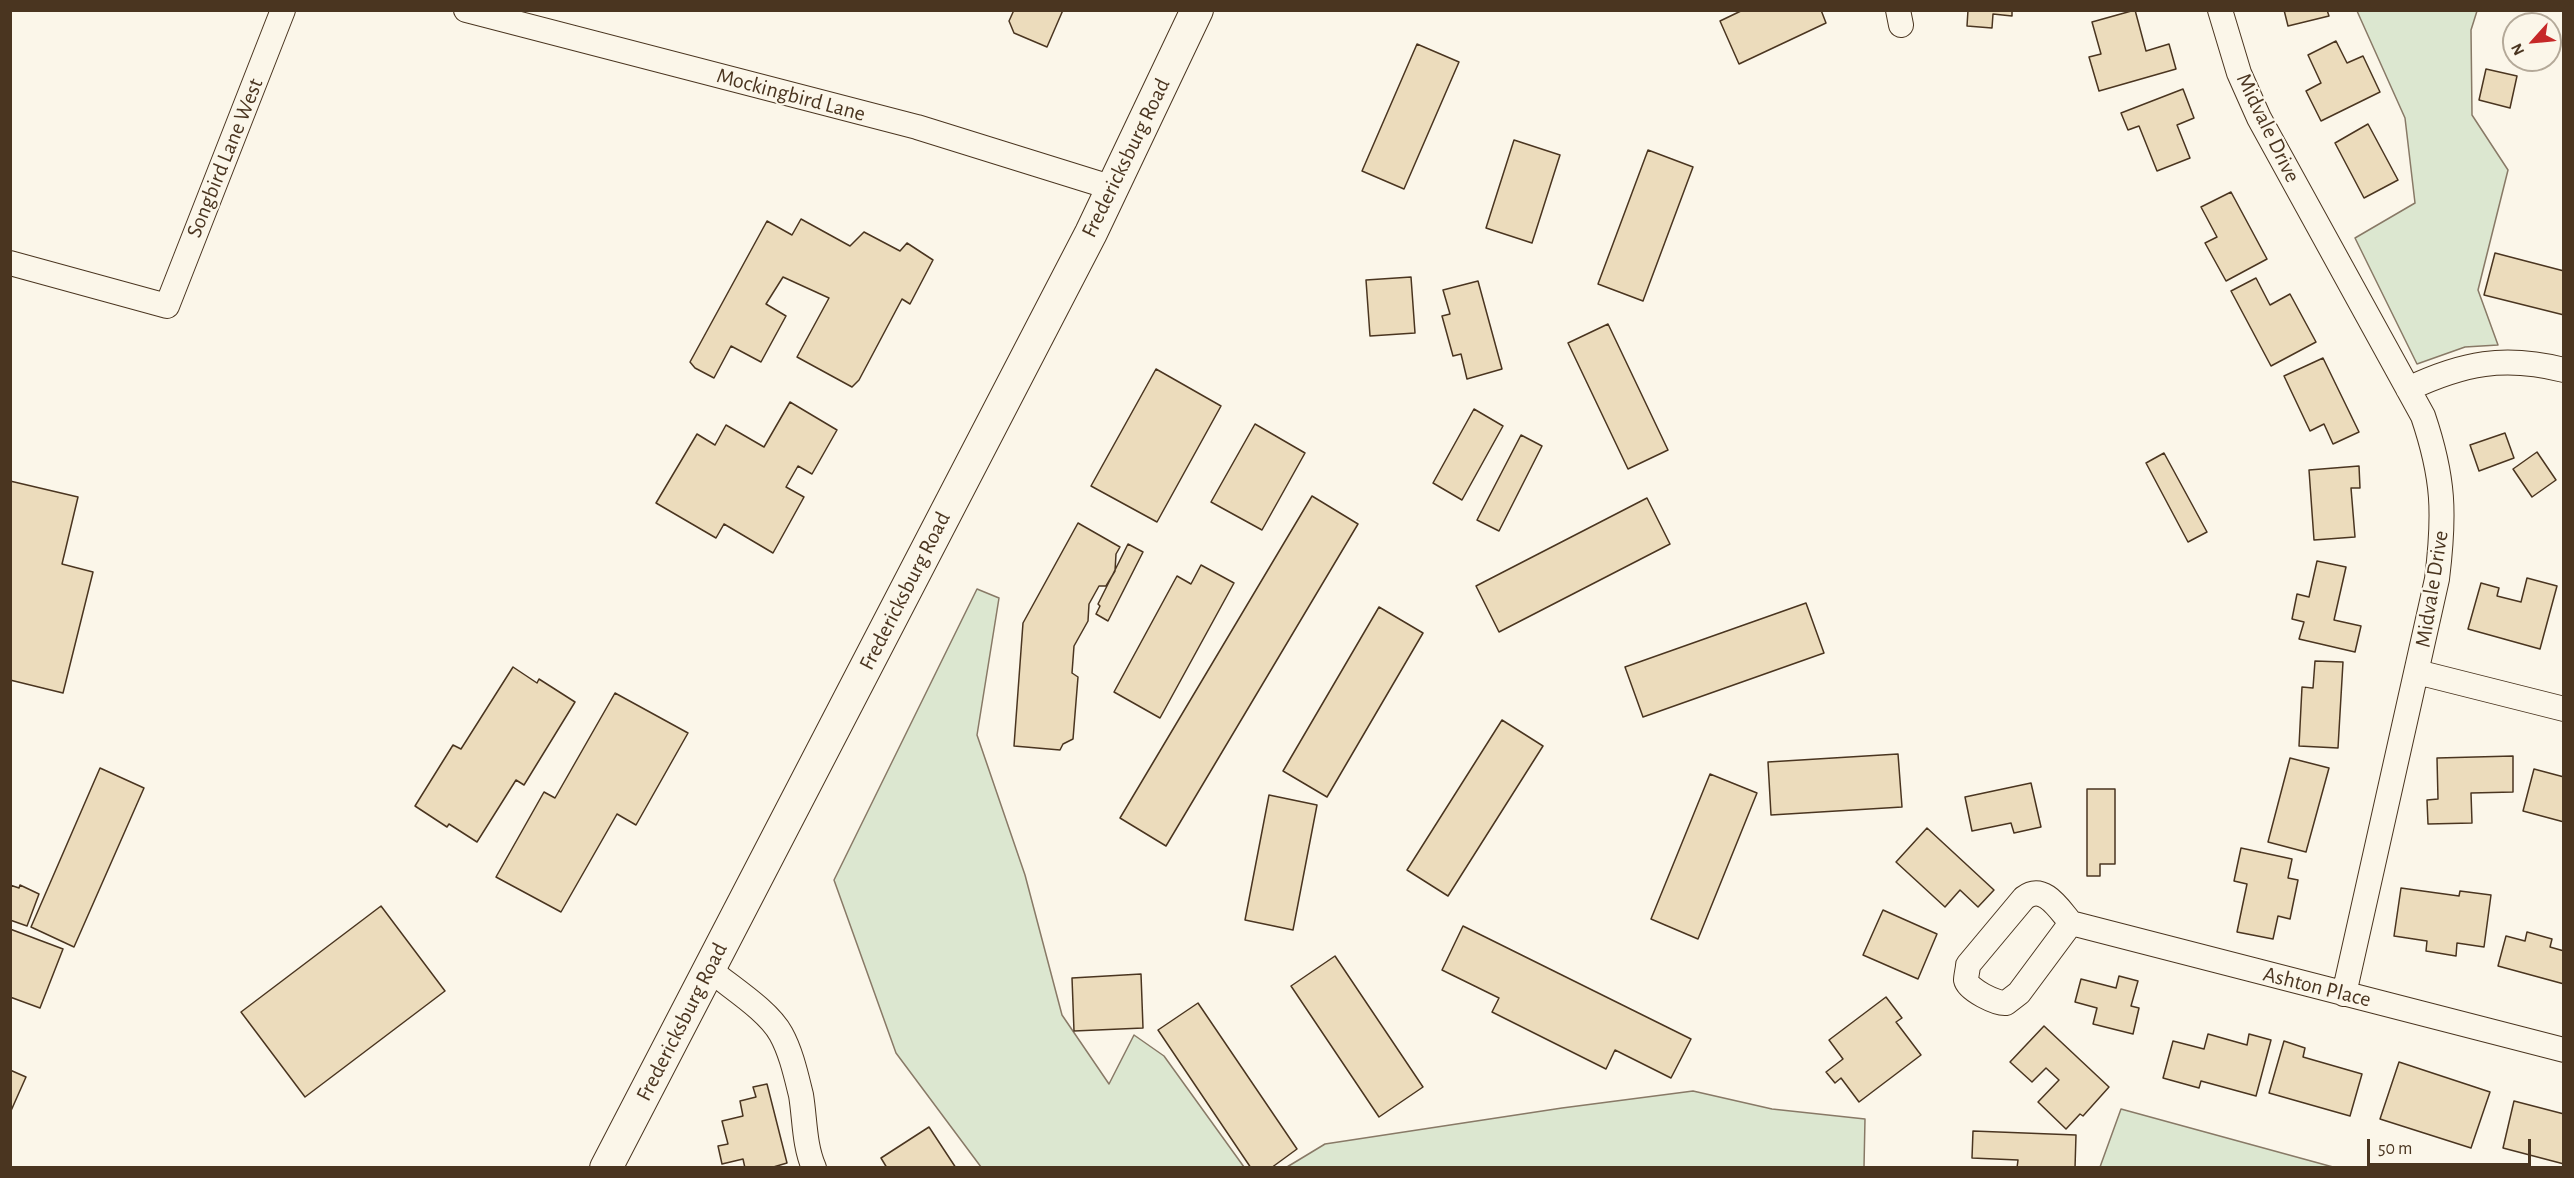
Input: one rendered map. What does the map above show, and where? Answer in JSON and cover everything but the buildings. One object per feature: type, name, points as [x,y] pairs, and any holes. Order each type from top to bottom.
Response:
[{"type":"main road","name":"Fredericksburg Road","points":[[606,1167],[1113,188],[1197,10]]},
{"type":"street","name":"Songbird Lane West","points":[[10,263],[167,306],[283,10]]},
{"type":"street","name":"Mockingbird Lane","points":[[466,10],[918,128],[1113,188]]},
{"type":"street","name":"Midvale Drive","points":[[2220,10],[2239,73],[2259,118],[2423,416],[2439,471],[2443,514],[2437,579],[2344,994]]},
{"type":"street","points":[[2408,389],[2436,375],[2469,365],[2532,363],[2564,370]]},
{"type":"street","points":[[2417,672],[2564,709]]},
{"type":"street","points":[[2032,892],[2039,892],[2056,905],[2071,923],[2019,993],[2007,1003],[1994,1001],[1970,986],[1966,979],[1968,965],[2024,898],[2032,892]]},
{"type":"street","name":"Ashton Place","points":[[2071,923],[2564,1050]]},
{"type":"street","points":[[709,969],[770,1020],[780,1032],[790,1054],[801,1096],[806,1136],[814,1167]]},
{"type":"green space","points":[[2357,11],[2477,11],[2471,30],[2472,115],[2508,170],[2478,290],[2498,345],[2465,347],[2417,364],[2355,238],[2415,203],[2405,118]]},
{"type":"green space","points":[[977,589],[999,598],[977,735],[1025,875],[1062,1015],[1109,1084],[1134,1035],[1164,1056],[1244,1167],[981,1167],[896,1053],[834,880]]},
{"type":"green space","points":[[1693,1091],[1772,1109],[1865,1119],[1864,1167],[1287,1167],[1325,1144],[1562,1108]]},
{"type":"green space","points":[[2121,1109],[2333,1167],[2100,1167]]}]
